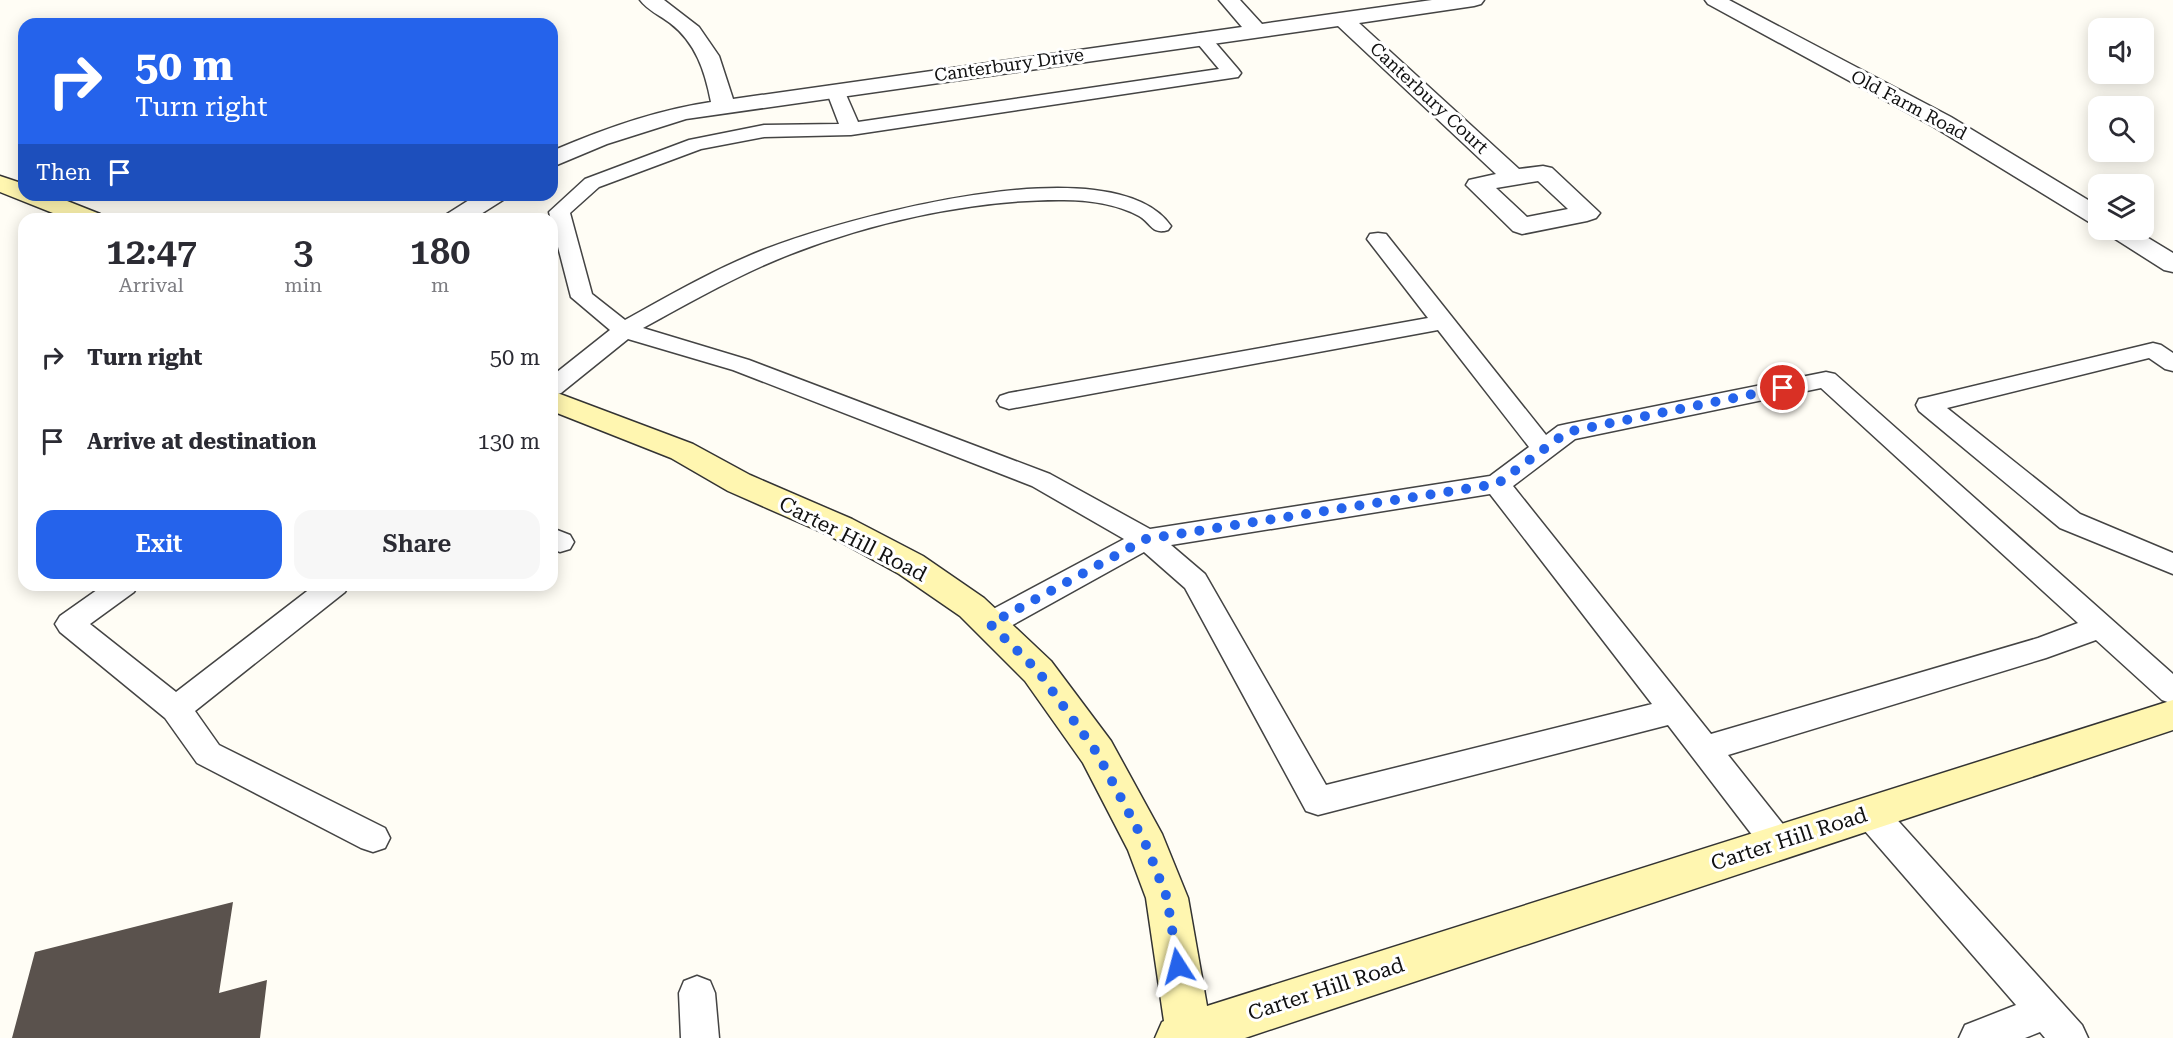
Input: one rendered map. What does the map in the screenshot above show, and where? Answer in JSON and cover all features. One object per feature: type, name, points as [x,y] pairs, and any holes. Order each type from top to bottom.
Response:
[{"type":"main road","points":[[0,183],[18,190]]},
{"type":"main road","points":[[45,201],[76,213]]},
{"type":"main road","name":"Carter Hill Road","points":[[558,403],[682,451],[740,483],[840,527],[911,565],[972,607],[1038,671],[1097,753],[1147,847],[1167,898],[1186,1037],[2173,715]]},
{"type":"street","points":[[651,0],[674,14],[693,30],[701,42],[716,78],[723,106]]},
{"type":"street","points":[[1229,0],[1256,30]]},
{"type":"street","name":"Canterbury Drive","points":[[558,157],[599,139],[643,124],[683,113],[723,106],[1474,0]]},
{"type":"street","name":"Old Farm Road","points":[[1715,0],[1758,26],[1890,93],[1987,147],[2088,211]]},
{"type":"street","name":"Canterbury Court","points":[[1343,19],[1514,177]]},
{"type":"street","points":[[466,213],[484,201]]},
{"type":"street","points":[[2134,240],[2173,264]]},
{"type":"lane","points":[[1202,38],[1232,73],[851,129],[764,131],[696,144],[592,183],[559,212],[582,297],[624,330],[741,365],[1041,480],[1146,539],[1195,581],[1318,801],[1676,711]]},
{"type":"lane","points":[[835,90],[851,129]]},
{"type":"lane","points":[[558,399],[624,330],[700,286],[771,255],[846,228],[974,202],[1050,193],[1087,194],[1122,201],[1145,211],[1161,226]]},
{"type":"lane","points":[[1378,239],[1544,449]]},
{"type":"lane","points":[[1010,401],[1444,322]]},
{"type":"lane","points":[[2173,364],[2153,350],[1928,405],[2070,521],[2173,564]]},
{"type":"lane","points":[[990,624],[1146,539],[1497,484],[1567,432],[1826,379],[2173,692]]},
{"type":"lane","points":[[1497,484],[1778,843]]},
{"type":"lane","points":[[116,591],[70,624],[176,710],[208,754],[372,838]]},
{"type":"lane","points":[[176,710],[326,591]]},
{"type":"lane","points":[[1706,749],[2046,647],[2100,627]]},
{"type":"lane","points":[[1870,813],[2057,1025]]},
{"type":"lane","points":[[697,993],[700,1038]]},
{"type":"lane","points":[[1978,1038],[2057,1025]]},
{"type":"building","points":[[233,902],[219,993],[267,980],[260,1038],[12,1038],[35,952]]},
{"type":"route","points":[[1178,966],[1167,898],[1147,847],[1097,753],[1038,671],[990,624],[1146,539],[1497,484],[1567,432],[1783,388]]}]
